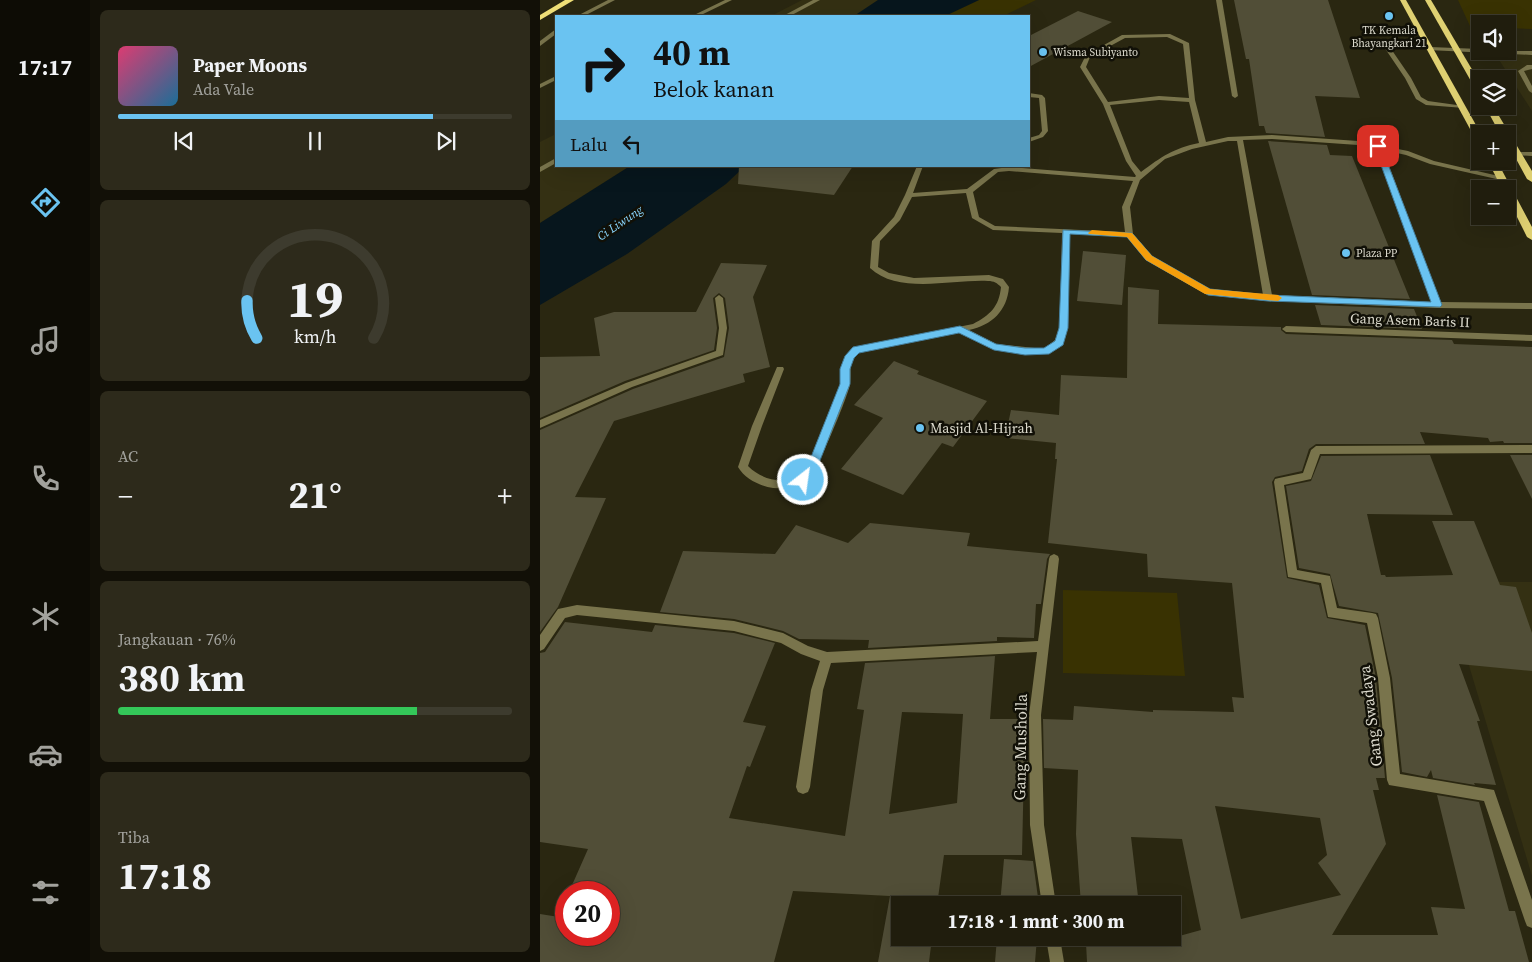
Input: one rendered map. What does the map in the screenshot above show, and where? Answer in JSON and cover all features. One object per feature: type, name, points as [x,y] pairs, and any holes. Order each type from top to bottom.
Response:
[{"type":"highway","points":[[540,18],[570,0]]},
{"type":"highway","points":[[1402,0],[1472,125]]},
{"type":"highway","points":[[1428,0],[1471,74]]},
{"type":"highway","points":[[1517,154],[1532,179]]},
{"type":"highway","points":[[1497,170],[1501,178]]},
{"type":"highway","points":[[1516,204],[1527,221],[1532,237]]},
{"type":"street","points":[[582,15],[612,0]]},
{"type":"street","points":[[697,15],[729,0]]},
{"type":"street","points":[[788,15],[818,0]]},
{"type":"street","points":[[1218,0],[1235,96]]},
{"type":"street","points":[[540,44],[555,32]]},
{"type":"street","points":[[1138,178],[1106,104],[1083,67],[1088,56],[1124,36],[1168,35],[1186,43],[1192,100],[1203,144]]},
{"type":"street","points":[[1387,47],[1408,78],[1418,98],[1426,103],[1462,107]]},
{"type":"street","points":[[1430,50],[1471,51]]},
{"type":"street","points":[[1516,52],[1532,53]]},
{"type":"street","points":[[1532,67],[1527,67],[1521,72],[1532,91]]},
{"type":"street","points":[[540,86],[555,78]]},
{"type":"street","points":[[1030,95],[1042,98],[1044,131],[1036,139],[1030,140]]},
{"type":"street","points":[[1106,104],[1159,98],[1192,100]]},
{"type":"street","points":[[1501,178],[1432,163],[1408,153],[1378,146],[1272,137],[1203,144],[1163,158],[1138,178],[1126,206],[1129,234],[1149,258],[1208,292],[1268,298],[1437,305],[1532,306]]},
{"type":"street","points":[[1240,139],[1268,298]]},
{"type":"street","points":[[1378,146],[1437,305]]},
{"type":"street","points":[[1517,154],[1532,154]]},
{"type":"street","points":[[540,170],[555,161]]},
{"type":"street","points":[[780,369],[756,426],[743,467],[749,475],[760,480],[786,484],[803,480],[814,463],[845,384],[845,369],[850,356],[856,350],[975,326],[993,318],[1005,295],[1005,287],[1000,281],[988,278],[906,280],[884,276],[874,268],[876,241],[898,218],[920,167]]},
{"type":"street","points":[[909,195],[969,191],[991,173],[1009,167],[1138,178]]},
{"type":"street","points":[[969,191],[976,218],[993,228],[1129,234]]},
{"type":"street","points":[[960,329],[994,347],[1046,352],[1059,342],[1064,328],[1066,231]]},
{"type":"street","points":[[540,424],[629,385],[720,353],[723,328],[719,298]]},
{"type":"street","name":"Gang Asem Baris II","points":[[1286,329],[1532,338]]},
{"type":"street","name":"Gang Swadaya","points":[[1532,448],[1316,450],[1307,476],[1279,482],[1292,574],[1326,579],[1332,613],[1372,618],[1377,636],[1384,684],[1394,780],[1489,795],[1532,921]]},
{"type":"street","name":"Gang Musholla","points":[[1048,896],[1037,825],[1034,715],[1054,559]]},
{"type":"street","points":[[540,645],[562,613],[577,610],[734,626],[783,638],[805,650],[827,658],[1043,646]]},
{"type":"street","points":[[803,787],[817,690],[827,658]]},
{"type":"street","points":[[1055,946],[1057,962]]},
{"type":"shaded area","points":[[802,0],[878,0],[856,15],[773,15]]},
{"type":"shaded area","points":[[979,0],[1036,0],[1005,15],[947,15]]},
{"type":"shaded area","points":[[1458,0],[1532,0],[1532,29],[1516,28],[1516,15],[1471,15],[1470,26]]},
{"type":"shaded area","points":[[1516,53],[1532,53],[1532,111],[1516,86],[1516,70],[1506,70],[1499,60],[1516,60]]},
{"type":"shaded area","points":[[555,134],[555,167],[628,167],[540,223],[540,142]]},
{"type":"shaded area","points":[[1444,582],[1532,582],[1532,876]]},
{"type":"shaded area","points":[[1063,590],[1177,593],[1185,676],[1063,673]]},
{"type":"water","points":[[878,0],[979,0],[947,15],[856,15]]},
{"type":"water","name":"Ci Liwung","points":[[628,167],[744,167],[726,184],[627,254],[540,305],[540,223]]},
{"type":"building","points":[[1234,0],[1328,0],[1360,98],[1315,96],[1325,137],[1266,133],[1264,126],[1259,126],[1249,59],[1246,59]]},
{"type":"building","name":"Wisma Subiyanto","points":[[1078,11],[1112,22],[1030,66],[1030,35]]},
{"type":"building","name":"Plaza PP","points":[[1268,141],[1327,145],[1330,155],[1352,156],[1410,299],[1312,295]]},
{"type":"building","points":[[739,167],[852,167],[834,195],[738,184]]},
{"type":"building","points":[[1083,251],[1126,255],[1122,305],[1077,301]]},
{"type":"building","points":[[721,263],[767,265],[753,297],[770,367],[743,374],[745,382],[614,421],[575,497],[606,498],[558,607],[540,632],[540,430],[633,389],[724,357],[729,328],[725,298],[719,293],[713,298],[717,328],[714,350],[625,381],[540,418],[540,357],[600,356],[594,318],[614,312],[696,312]]},
{"type":"building","points":[[1128,287],[1159,290],[1158,324],[1281,327],[1281,330],[1286,334],[1452,340],[1454,344],[1532,347],[1532,443],[1490,442],[1488,438],[1420,432],[1425,444],[1316,444],[1309,449],[1302,471],[1275,477],[1272,482],[1287,578],[1319,585],[1327,618],[1365,625],[1376,678],[1385,778],[1376,778],[1379,790],[1373,790],[1386,844],[1332,935],[1438,935],[1431,907],[1465,909],[1437,795],[1479,802],[1509,911],[1515,911],[1529,962],[1087,962],[1086,946],[1181,946],[1181,936],[1201,930],[1182,839],[1131,837],[1138,896],[1080,896],[1076,834],[1078,770],[1044,768],[1043,719],[1073,720],[1074,706],[1153,712],[1153,710],[1234,712],[1232,697],[1244,698],[1232,583],[1148,577],[1147,554],[1048,543],[1057,459],[1055,459],[1056,443],[1005,438],[1011,410],[1059,415],[1061,375],[1127,378]],"holes":[[[1215,806],[1320,818],[1327,855],[1318,863],[1341,895],[1241,919]]]},
{"type":"building","points":[[1315,305],[1414,309],[1422,329],[1321,325]]},
{"type":"building","name":"Masjid Al-Hijrah","points":[[894,361],[919,371],[917,374],[987,401],[953,447],[942,443],[903,495],[841,469],[883,418],[854,405]]},
{"type":"building","points":[[1430,455],[1453,515],[1367,514],[1381,575],[1386,577],[1453,575],[1432,521],[1474,521],[1500,585],[1516,587],[1532,633],[1532,671],[1459,664],[1480,721],[1477,721],[1496,785],[1474,783],[1475,785],[1433,778],[1431,770],[1427,777],[1402,772],[1392,678],[1378,613],[1339,606],[1330,574],[1299,568],[1286,486],[1311,481],[1321,456]]},
{"type":"building","points":[[1510,455],[1532,455],[1532,499]]},
{"type":"building","points":[[870,523],[970,533],[967,546],[1050,554],[1047,559],[1041,604],[1036,604],[1034,638],[997,637],[997,641],[868,648],[869,640],[799,639],[783,631],[734,619],[660,612],[683,551],[775,554],[796,525],[848,543]]},
{"type":"building","points":[[565,622],[652,632],[655,625],[734,633],[775,643],[743,722],[766,726],[750,767],[747,766],[729,818],[845,836],[864,710],[857,709],[865,663],[995,656],[990,719],[1027,719],[1028,766],[1024,766],[1022,855],[944,855],[938,896],[891,896],[891,946],[931,946],[929,962],[878,962],[890,896],[793,891],[774,962],[540,962],[540,914],[555,916],[555,946],[620,946],[620,881],[574,881],[588,849],[540,842],[540,653],[545,652]],"holes":[[[902,712],[963,714],[957,803],[889,814]]]},
{"type":"building","points":[[1004,859],[1033,861],[1038,896],[1001,896]]},
{"type":"building","points":[[996,946],[1036,946],[1035,962],[995,962]]},
{"type":"slow traffic","points":[[1092,233],[1129,234],[1149,258],[1208,292],[1278,298]]},
{"type":"place","name":"TK Kemala Bhayangkari 21","points":[[1389,16]]},
{"type":"place","name":"Wisma Subiyanto","points":[[1043,52]]},
{"type":"place","name":"Plaza PP","points":[[1346,253]]},
{"type":"place","name":"Masjid Al-Hijrah","points":[[920,428]]},
{"type":"route","points":[[803,480],[814,463],[845,384],[845,369],[850,356],[856,350],[960,329],[994,347],[1046,352],[1059,342],[1064,328],[1066,231],[1129,234],[1149,258],[1208,292],[1268,298],[1437,305],[1378,146]]}]
